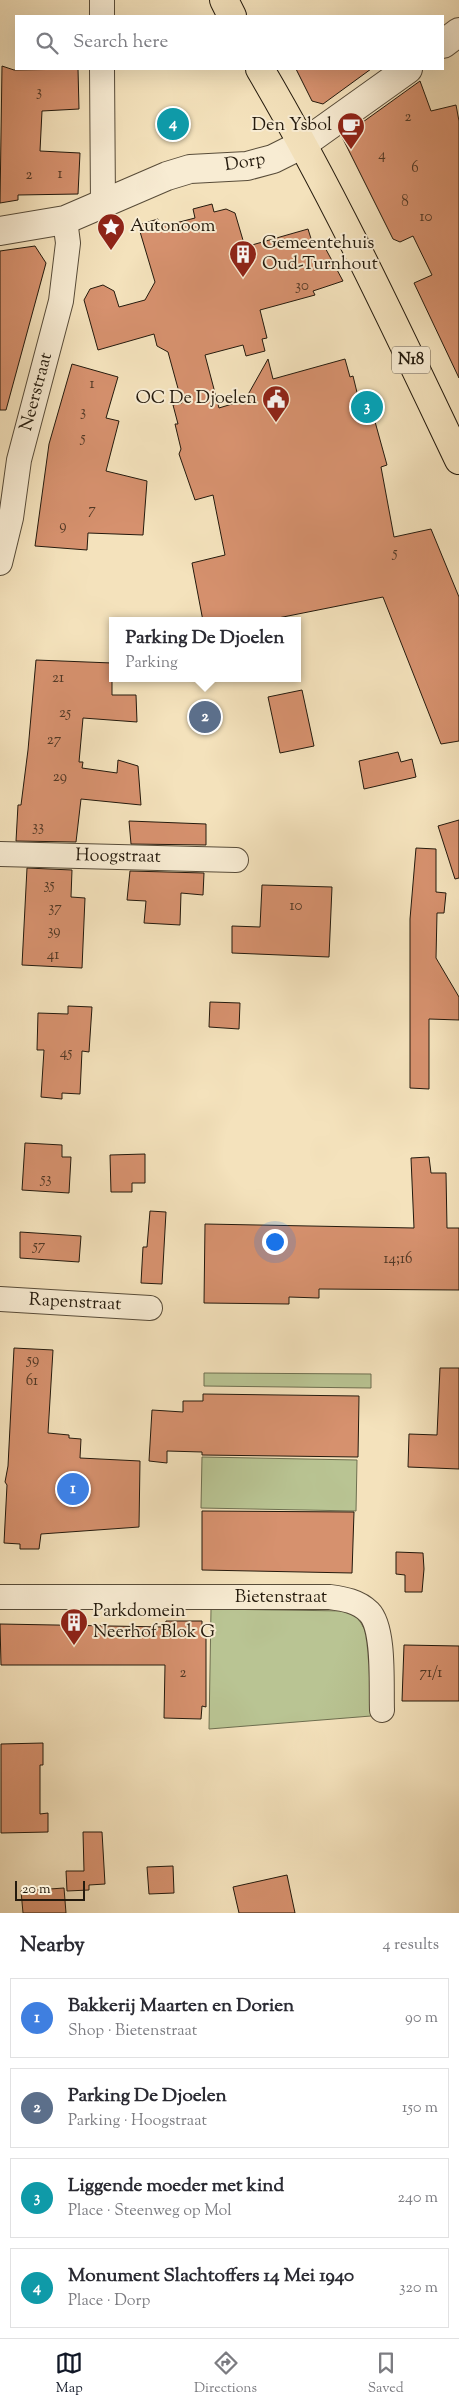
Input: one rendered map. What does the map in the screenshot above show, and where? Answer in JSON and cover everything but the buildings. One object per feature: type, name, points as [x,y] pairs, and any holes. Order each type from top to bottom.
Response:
[{"type":"main road","points":[[224,0],[232,15]]},
{"type":"main road","name":"N18","points":[[261,70],[303,144],[363,260],[459,460]]},
{"type":"street","points":[[102,0],[102,15]]},
{"type":"street","points":[[444,43],[459,32]]},
{"type":"street","points":[[102,70],[103,204]]},
{"type":"street","name":"Dorp","points":[[0,231],[65,220],[167,176],[190,169],[247,166],[273,158],[303,144],[407,70]]},
{"type":"street","name":"Neerstraat","points":[[0,563],[11,518],[19,460],[61,301],[68,243],[65,220]]},
{"type":"street","name":"Hoogstraat","points":[[0,854],[236,860]]},
{"type":"street","name":"Rapenstraat","points":[[0,1299],[150,1308]]},
{"type":"street","name":"Bietenstraat","points":[[0,1597],[330,1597],[346,1599],[361,1605],[370,1613],[378,1629],[382,1710]]},
{"type":"green space","points":[[204,1373],[371,1374],[371,1388],[204,1386]]},
{"type":"green space","points":[[202,1457],[357,1460],[356,1511],[201,1508]]},
{"type":"green space","points":[[211,1609],[347,1611],[357,1618],[364,1629],[368,1642],[371,1657],[371,1716],[209,1729]]},
{"type":"place","name":"Monument Slachtoffers 14 Mei 1940","points":[[173,124]]},
{"type":"place","name":"Den Ysbol","points":[[351,150]]},
{"type":"place","name":"Autonoom","points":[[111,251]]},
{"type":"place","name":"Gemeentehuis Oud-Turnhout","points":[[243,278]]},
{"type":"place","name":"Liggende moeder met kind","points":[[367,407]]},
{"type":"place","name":"OC De Djoelen","points":[[276,423]]},
{"type":"place","name":"Parking De Djoelen","points":[[205,717]]},
{"type":"place","name":"Bakkerij Maarten en Dorien","points":[[73,1489]]},
{"type":"place","name":"Parkdomein Neerhof Blok G","points":[[74,1646]]}]
